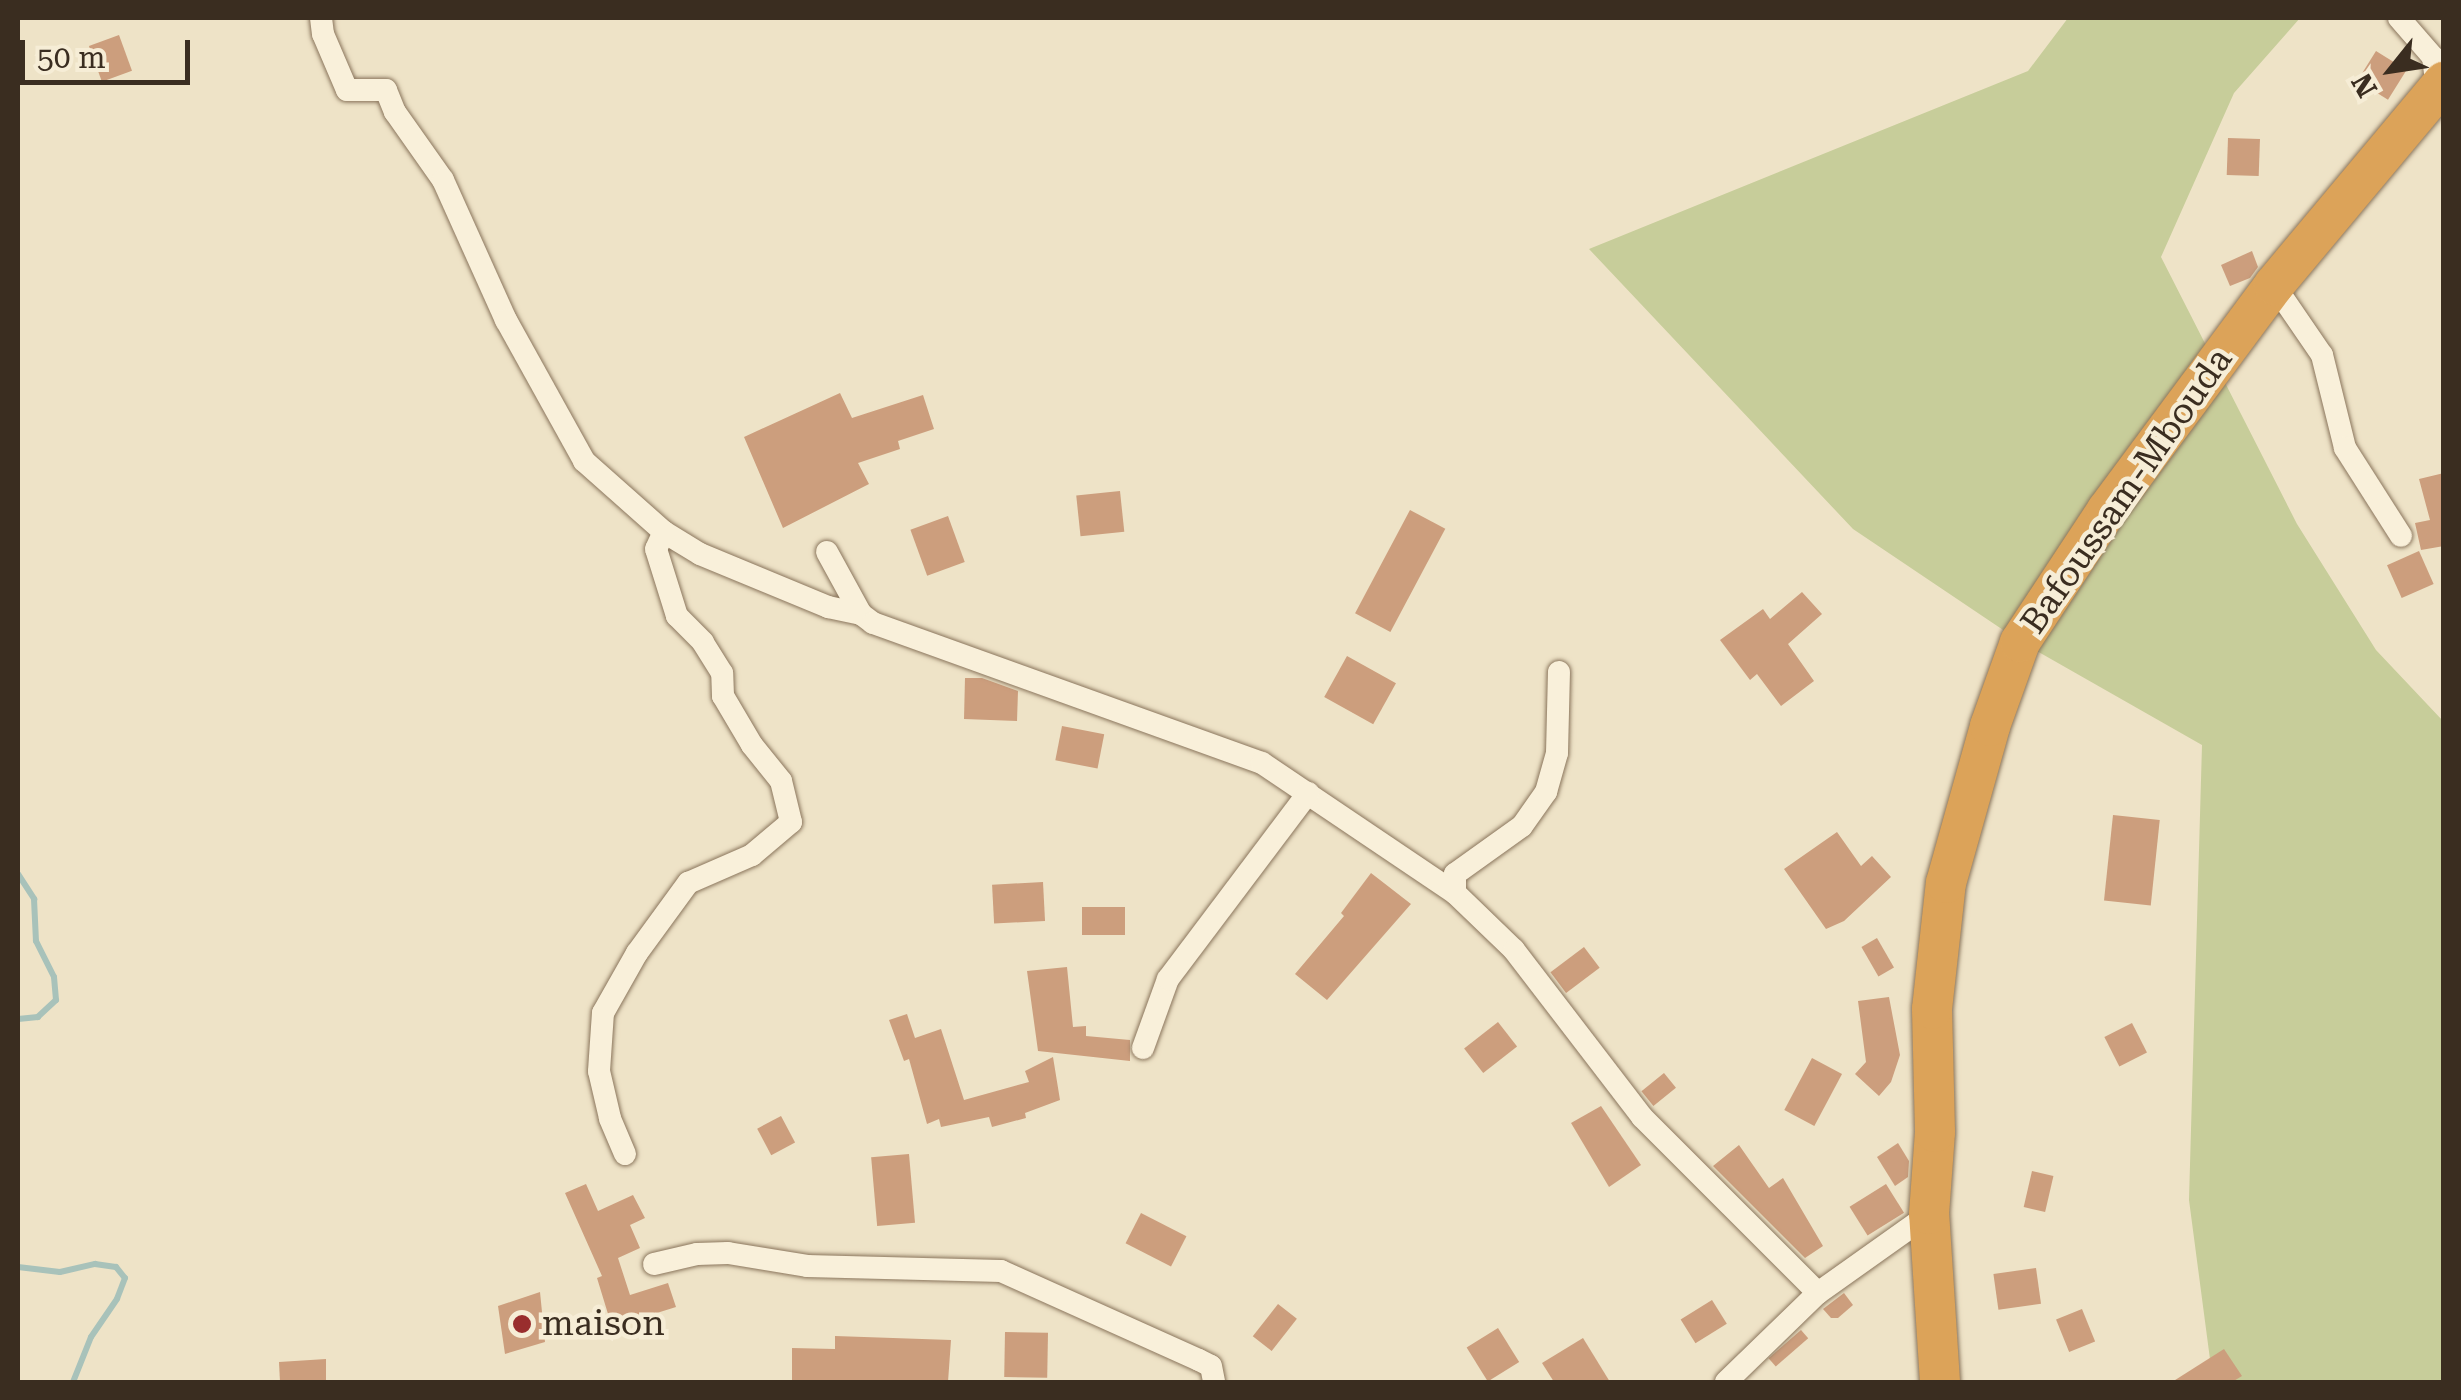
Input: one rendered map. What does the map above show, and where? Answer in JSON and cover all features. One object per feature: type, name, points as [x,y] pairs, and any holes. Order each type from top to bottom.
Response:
[{"type":"highway","name":"Bafoussam-Mbouda","points":[[1940,1382],[1929,1214],[1935,1132],[1932,1009],[1946,883],[1990,726],[2020,642],[2107,510],[2274,285],[2440,86]]},
{"type":"street","points":[[321,18],[323,34],[346,90],[386,90],[395,112],[444,180],[506,320],[584,461],[664,532],[700,554],[828,607],[861,614]]},
{"type":"street","points":[[2399,18],[2433,56],[2440,86]]},
{"type":"street","points":[[2274,285],[2322,355],[2344,448],[2400,536]]},
{"type":"street","points":[[625,1154],[610,1118],[599,1071],[603,1013],[637,953],[688,883],[752,854],[791,822],[781,781],[752,745],[723,696],[722,673],[703,642],[677,616],[656,549],[664,532]]},
{"type":"street","points":[[827,552],[861,614],[873,623],[1262,762],[1455,894],[1514,950],[1642,1117],[1818,1293]]},
{"type":"street","points":[[1455,894],[1455,874],[1522,826],[1546,792],[1556,753],[1559,672]]},
{"type":"street","points":[[1143,1048],[1168,979],[1308,793]]},
{"type":"street","points":[[1726,1382],[1818,1293],[1929,1214]]},
{"type":"street","points":[[654,1264],[697,1254],[728,1253],[806,1266],[1001,1271],[1199,1360],[1210,1366],[1214,1382]]},
{"type":"green space","points":[[2068,18],[2300,18],[2234,93],[2161,257],[2297,524],[2376,650],[2443,721],[2443,1382],[2213,1382],[2189,1200],[2202,745],[2021,642],[1853,529],[1589,249],[2028,71]]},
{"type":"building","points":[[119,35],[132,71],[102,82],[89,46]]},
{"type":"building","points":[[2376,51],[2407,70],[2388,100],[2357,81]]},
{"type":"building","points":[[2228,138],[2260,139],[2259,176],[2227,175]]},
{"type":"building","points":[[2252,251],[2258,267],[2250,278],[2230,286],[2221,265]]},
{"type":"building","points":[[840,393],[852,418],[923,395],[934,429],[898,441],[900,449],[858,463],[869,484],[783,528],[744,437]]},
{"type":"building","points":[[2444,473],[2444,546],[2421,550],[2415,523],[2430,520],[2419,479]]},
{"type":"building","points":[[1120,491],[1124,532],[1081,536],[1076,496]]},
{"type":"building","points":[[1410,510],[1445,529],[1390,632],[1355,613]]},
{"type":"building","points":[[948,516],[965,562],[927,576],[910,530]]},
{"type":"building","points":[[2419,551],[2434,584],[2402,598],[2387,565]]},
{"type":"building","points":[[1802,592],[1822,614],[1788,644],[1814,681],[1781,706],[1757,674],[1750,680],[1720,640],[1763,609],[1770,619]]},
{"type":"building","points":[[1347,656],[1396,683],[1373,724],[1324,697]]},
{"type":"building","points":[[965,678],[982,678],[1018,691],[1017,721],[964,719]]},
{"type":"building","points":[[1062,726],[1104,734],[1098,769],[1055,760]]},
{"type":"building","points":[[2113,815],[2160,820],[2151,905],[2104,901]]},
{"type":"building","points":[[1837,832],[1861,866],[1872,856],[1891,877],[1844,921],[1826,929],[1784,869]]},
{"type":"building","points":[[1371,873],[1411,904],[1327,1000],[1295,974],[1344,916],[1341,913]]},
{"type":"building","points":[[1043,882],[1045,921],[994,924],[992,885]]},
{"type":"building","points":[[1082,907],[1125,907],[1125,935],[1082,935]]},
{"type":"building","points":[[1877,938],[1894,967],[1878,976],[1861,947]]},
{"type":"building","points":[[1584,947],[1600,968],[1566,993],[1550,972]]},
{"type":"building","points":[[1067,967],[1073,1027],[1086,1026],[1086,1036],[1130,1040],[1130,1061],[1038,1051],[1027,971]]},
{"type":"building","points":[[1889,997],[1900,1055],[1891,1082],[1879,1096],[1855,1074],[1866,1062],[1858,1001]]},
{"type":"building","points":[[907,1014],[915,1038],[941,1029],[964,1100],[1029,1082],[1025,1071],[1053,1057],[1060,1100],[1025,1113],[1026,1118],[992,1127],[989,1117],[941,1127],[939,1119],[927,1124],[909,1059],[904,1061],[889,1020]]},
{"type":"building","points":[[1498,1022],[1517,1046],[1483,1073],[1464,1048]]},
{"type":"building","points":[[2132,1023],[2147,1052],[2119,1066],[2104,1037]]},
{"type":"building","points":[[1812,1058],[1842,1074],[1814,1126],[1784,1110]]},
{"type":"building","points":[[1664,1073],[1676,1088],[1653,1106],[1641,1091]]},
{"type":"building","points":[[1601,1106],[1641,1165],[1609,1187],[1571,1123]]},
{"type":"building","points":[[781,1116],[795,1142],[771,1155],[757,1129]]},
{"type":"building","points":[[1898,1143],[1909,1161],[1908,1177],[1895,1186],[1877,1157]]},
{"type":"building","points":[[1739,1145],[1769,1188],[1783,1178],[1823,1246],[1805,1258],[1713,1166]]},
{"type":"building","points":[[909,1154],[915,1223],[877,1226],[871,1157]]},
{"type":"building","points":[[2032,1171],[2053,1176],[2045,1212],[2024,1207]]},
{"type":"building","points":[[586,1184],[598,1211],[633,1195],[645,1218],[630,1225],[640,1248],[618,1258],[630,1295],[668,1283],[676,1307],[612,1327],[597,1278],[602,1276],[565,1193]]},
{"type":"building","points":[[1886,1184],[1904,1213],[1868,1236],[1850,1207]]},
{"type":"building","points":[[1141,1213],[1186,1236],[1171,1266],[1126,1243]]},
{"type":"building","points":[[2036,1268],[2041,1304],[1998,1310],[1993,1274]]},
{"type":"building","name":"maison","points":[[540,1292],[545,1342],[505,1354],[498,1306]]},
{"type":"building","points":[[1844,1293],[1853,1305],[1838,1318],[1831,1318],[1823,1309]]},
{"type":"building","points":[[1712,1300],[1727,1324],[1695,1343],[1681,1320]]},
{"type":"building","points":[[1278,1304],[1297,1319],[1272,1351],[1253,1336]]},
{"type":"building","points":[[2082,1309],[2095,1341],[2069,1352],[2056,1319]]},
{"type":"building","points":[[1498,1328],[1519,1362],[1488,1382],[1467,1348]]},
{"type":"building","points":[[1801,1330],[1808,1338],[1776,1367],[1769,1358]]},
{"type":"building","points":[[1005,1332],[1048,1333],[1047,1378],[1004,1377]]},
{"type":"building","points":[[835,1336],[951,1340],[948,1382],[792,1382],[792,1348],[835,1349]]},
{"type":"building","points":[[1583,1338],[1610,1382],[1554,1382],[1542,1363]]},
{"type":"building","points":[[2224,1349],[2242,1376],[2232,1382],[2172,1382]]},
{"type":"building","points":[[326,1359],[326,1382],[280,1382],[279,1362]]},
{"type":"waterway","points":[[18,874],[34,899],[36,941],[54,977],[56,1000],[38,1017],[18,1019]]},
{"type":"waterway","points":[[18,1267],[60,1272],[95,1264],[116,1267],[125,1278],[117,1299],[91,1337],[73,1382]]},
{"type":"place","name":"maison","points":[[522,1324]]}]
